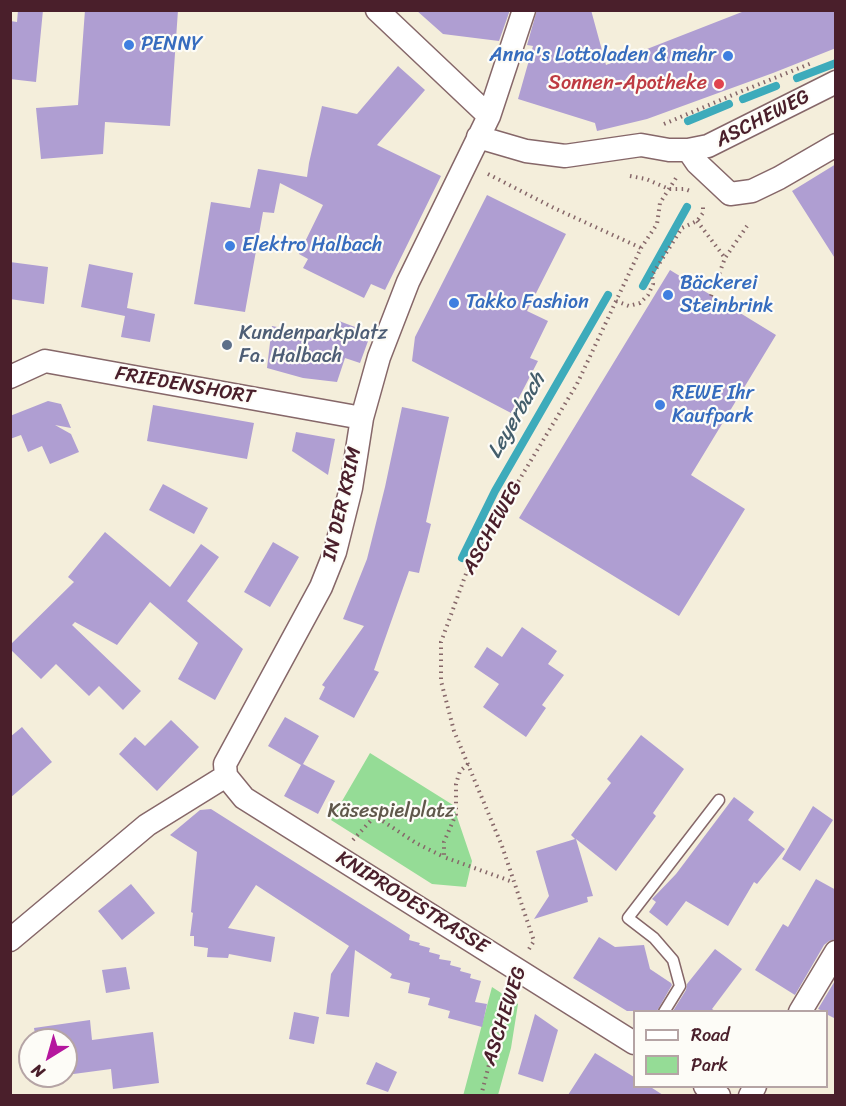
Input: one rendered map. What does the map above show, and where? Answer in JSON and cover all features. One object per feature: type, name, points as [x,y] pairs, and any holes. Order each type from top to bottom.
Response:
[{"type":"street","points":[[377,10],[489,116]]},
{"type":"street","name":"IN DER KRIM","points":[[225,776],[225,764],[321,587],[335,552],[351,488],[362,418],[379,357],[408,282],[489,116],[524,10]]},
{"type":"street","name":"ASCHEWEG","points":[[478,137],[526,151],[566,156],[641,145],[683,150],[708,146],[836,82]]},
{"type":"street","name":"ASCHEWEG","points":[[683,150],[730,194],[752,191],[836,146]]},
{"type":"street","name":"FRIEDENSHORT","points":[[10,377],[45,361],[362,418]]},
{"type":"street","points":[[10,940],[147,825],[225,776]]},
{"type":"street","name":"KNIPRODESTRASSE","points":[[225,776],[244,798],[633,1041]]},
{"type":"street","points":[[801,1010],[836,952]]},
{"type":"lane","points":[[665,1010],[680,986],[673,960],[654,938],[628,918],[719,800]]},
{"type":"path","points":[[641,145],[658,126],[816,62]]},
{"type":"path","name":"ASCHEWEG","points":[[482,1095],[494,1045],[517,969],[534,941],[502,846],[454,731],[441,681],[441,642],[471,560],[577,384],[641,248],[657,224],[660,203],[676,178],[683,150]]},
{"type":"path","points":[[465,163],[641,248]]},
{"type":"path","points":[[630,176],[646,179],[669,189],[685,189],[696,193]]},
{"type":"path","points":[[616,301],[629,306],[640,303],[648,295],[653,284],[652,275],[682,228],[697,221],[703,213],[704,204],[700,199]]},
{"type":"path","points":[[697,221],[725,258]]},
{"type":"path","points":[[711,296],[725,258],[747,226]]},
{"type":"path","points":[[444,857],[444,842],[456,814],[456,784],[460,771],[468,764]]},
{"type":"path","points":[[334,855],[357,836],[375,816],[416,843],[444,857],[514,882]]},
{"type":"green space","name":"Käsespielplatz","points":[[370,753],[453,805],[472,861],[466,887],[432,884],[331,820]]},
{"type":"green space","points":[[492,987],[518,1004],[511,1048],[498,1095],[463,1096]]},
{"type":"building","points":[[18,10],[43,10],[36,82],[10,79],[10,21],[17,22]]},
{"type":"building","points":[[85,10],[178,10],[170,126],[105,122],[103,154],[41,159],[36,108],[78,105]]},
{"type":"building","points":[[416,10],[510,10],[499,41],[443,34]]},
{"type":"building","points":[[537,10],[591,10],[606,65],[747,10],[836,10],[836,48],[647,119],[597,131],[595,123],[518,99],[533,46],[527,45]]},
{"type":"building","points":[[398,66],[425,90],[377,145],[441,176],[385,290],[371,284],[364,298],[303,268],[308,259],[299,254],[323,205],[280,183],[274,213],[263,212],[245,312],[194,304],[211,202],[250,208],[258,169],[307,177],[322,106],[357,114]]},
{"type":"building","points":[[836,164],[836,260],[792,191]]},
{"type":"building","points":[[487,195],[566,234],[527,311],[548,321],[530,358],[538,361],[511,413],[412,361],[415,337]]},
{"type":"building","points":[[10,262],[48,267],[44,304],[10,299]]},
{"type":"building","points":[[89,264],[133,273],[127,308],[155,314],[150,342],[121,337],[125,316],[81,307]]},
{"type":"building","name":"REWE Ihr Kaufpark","points":[[670,270],[776,335],[691,475],[745,509],[679,616],[519,518]]},
{"type":"building","points":[[339,321],[371,333],[360,363],[345,358],[337,382],[303,378],[267,368],[272,326],[333,338]]},
{"type":"building","points":[[48,401],[61,404],[71,428],[55,425],[71,434],[79,452],[50,464],[42,446],[28,452],[21,435],[10,439],[10,416]]},
{"type":"building","points":[[153,405],[254,423],[247,459],[147,441]]},
{"type":"building","points":[[402,407],[449,417],[426,522],[431,524],[419,573],[409,571],[374,670],[379,672],[354,718],[319,699],[325,687],[322,685],[364,626],[343,619],[367,559]]},
{"type":"building","points":[[296,432],[335,439],[328,475],[292,451]]},
{"type":"building","points":[[163,484],[208,508],[194,534],[149,510]]},
{"type":"building","points":[[105,532],[170,587],[201,544],[219,557],[187,601],[243,649],[215,700],[178,679],[198,643],[150,602],[117,645],[75,622],[72,625],[141,691],[123,710],[99,686],[89,696],[56,664],[41,679],[10,649],[10,645],[74,582],[68,577]]},
{"type":"building","points":[[273,542],[299,557],[270,607],[244,592]]},
{"type":"building","points":[[522,627],[557,651],[548,664],[564,675],[542,705],[546,708],[526,737],[483,707],[499,684],[474,667],[487,647],[502,657]]},
{"type":"building","points":[[285,717],[319,736],[303,764],[335,781],[318,814],[284,796],[301,765],[268,746]]},
{"type":"building","points":[[171,720],[199,747],[157,791],[119,754],[135,737],[145,746]]},
{"type":"building","points":[[22,727],[52,762],[10,798],[10,737]]},
{"type":"building","points":[[641,735],[684,769],[653,813],[656,816],[616,871],[576,839],[593,896],[587,897],[588,902],[534,919],[549,896],[536,851],[575,839],[571,835],[611,783],[607,779]]},
{"type":"building","points":[[734,797],[754,812],[748,820],[785,849],[757,884],[754,882],[728,926],[686,901],[667,926],[649,912],[656,902],[652,899],[676,874]]},
{"type":"building","points":[[813,806],[833,820],[800,871],[782,859]]},
{"type":"building","points":[[211,809],[410,935],[409,940],[430,948],[429,952],[440,955],[439,959],[451,961],[450,965],[471,974],[470,978],[481,981],[475,1002],[487,1004],[482,1027],[448,1018],[450,1011],[428,1005],[430,998],[408,993],[410,983],[390,978],[392,974],[355,950],[349,1017],[326,1014],[331,974],[349,946],[256,885],[228,928],[275,937],[271,962],[229,954],[228,958],[207,957],[208,948],[194,946],[194,936],[190,936],[197,852],[170,835],[200,810]]},
{"type":"building","points":[[816,879],[836,890],[836,939],[824,945],[795,995],[755,970],[783,924],[788,927]]},
{"type":"building","points":[[131,884],[155,913],[122,940],[98,911]]},
{"type":"building","points":[[599,937],[615,947],[644,945],[650,969],[672,985],[658,1010],[627,1011],[573,978]]},
{"type":"building","points":[[715,949],[742,969],[712,1009],[714,1010],[674,1010],[686,990],[687,984]]},
{"type":"building","points":[[126,967],[130,989],[106,993],[102,970]]},
{"type":"building","points":[[836,979],[836,1019],[828,1015],[828,1010],[818,1009]]},
{"type":"building","points":[[294,1012],[319,1017],[314,1044],[289,1039]]},
{"type":"building","points":[[535,1014],[558,1030],[543,1082],[518,1074]]},
{"type":"building","points":[[90,1020],[92,1040],[153,1032],[159,1083],[113,1089],[111,1069],[78,1073],[78,1028],[34,1028]]},
{"type":"building","points":[[595,1053],[633,1076],[633,1088],[652,1088],[663,1095],[568,1095]]},
{"type":"building","points":[[376,1062],[397,1072],[388,1092],[366,1084]]},
{"type":"waterway","name":"Leyerbach","points":[[797,78],[836,63]]},
{"type":"waterway","name":"Leyerbach","points":[[743,99],[776,86]]},
{"type":"waterway","name":"Leyerbach","points":[[688,121],[729,104]]},
{"type":"waterway","name":"Leyerbach","points":[[643,286],[687,207]]},
{"type":"waterway","name":"Leyerbach","points":[[462,558],[495,491],[608,295]]},
{"type":"place","name":"PENNY","points":[[129,45]]},
{"type":"place","name":"Anna's Lottoladen & mehr","points":[[728,56]]},
{"type":"place","name":"Sonnen-Apotheke","points":[[719,84]]},
{"type":"place","name":"Elektro Halbach","points":[[230,246]]},
{"type":"place","name":"Bäckerei Steinbrink","points":[[668,295]]},
{"type":"place","name":"Takko Fashion","points":[[454,303]]},
{"type":"place","name":"Kundenparkplatz Fa. Halbach","points":[[227,345]]},
{"type":"place","name":"REWE Ihr Kaufpark","points":[[660,405]]}]
